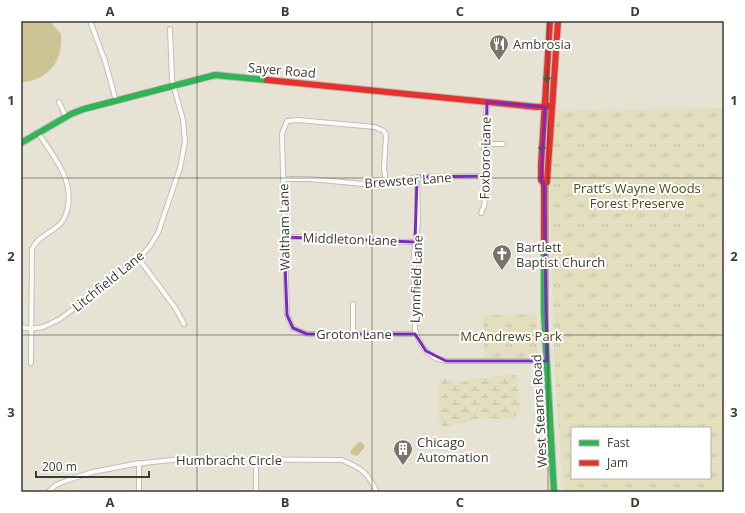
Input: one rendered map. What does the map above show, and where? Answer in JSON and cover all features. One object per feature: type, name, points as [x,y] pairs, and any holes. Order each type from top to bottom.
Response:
[{"type":"main road","name":"West Stearns Road","points":[[544,184],[541,180],[550,21]]},
{"type":"main road","name":"West Stearns Road","points":[[554,492],[546,361],[543,270],[544,184],[546,182],[558,21]]},
{"type":"main road","name":"Sayer Road","points":[[21,143],[39,134],[66,117],[84,109],[215,75],[487,102],[545,107],[552,106]]},
{"type":"street","points":[[90,21],[106,61],[116,101]]},
{"type":"street","name":"Litchfield Lane","points":[[21,327],[31,329],[49,325],[60,319],[139,259],[154,240],[161,226],[183,156],[185,142],[184,130],[174,86],[170,30]]},
{"type":"street","points":[[59,102],[66,117]]},
{"type":"street","name":"Foxboro Lane","points":[[481,213],[485,199],[484,144],[487,102]]},
{"type":"street","name":"Waltham Lane","points":[[293,328],[286,311],[282,134],[285,124],[287,121],[298,120],[375,127],[384,131],[386,136],[384,168],[386,184]]},
{"type":"street","points":[[32,363],[32,249],[36,241],[61,222],[67,213],[70,198],[64,174],[39,134]]},
{"type":"street","points":[[484,144],[504,144]]},
{"type":"street","name":"Brewster Lane","points":[[283,179],[309,179],[371,185],[386,184],[417,177],[485,176]]},
{"type":"street","name":"Lynnfield Lane","points":[[417,177],[418,223],[415,242],[414,321],[416,334],[426,351],[442,360],[546,361]]},
{"type":"street","name":"Middleton Lane","points":[[284,237],[310,237],[354,241],[415,242]]},
{"type":"street","points":[[139,259],[176,309],[184,324]]},
{"type":"street","points":[[353,304],[353,334]]},
{"type":"street","name":"Groton Lane","points":[[293,328],[307,334],[416,334]]},
{"type":"street","name":"Humbracht Circle","points":[[48,492],[56,485],[93,472],[139,463],[180,460],[342,460],[358,467],[369,476],[377,492]]},
{"type":"street","points":[[256,460],[256,492]]},
{"type":"street","points":[[139,463],[139,492]]},
{"type":"highlighted area","points":[[487,102],[545,107],[541,180],[544,184],[547,361],[446,361],[426,351],[415,334],[307,334],[293,328],[287,315],[284,237],[415,242],[417,177],[485,176]]},
{"type":"green space","name":"Pratt’s Wayne Woods Forest Preserve","points":[[724,108],[724,492],[564,492],[555,376],[549,110]]},
{"type":"green space","name":"McAndrews Park","points":[[537,314],[538,359],[484,359],[483,315]]},
{"type":"green space","points":[[507,374],[515,375],[517,379],[521,410],[520,414],[506,419],[480,418],[449,427],[443,426],[439,422],[439,382],[441,379],[458,382],[479,378],[491,378]]},
{"type":"shaded area","points":[[21,21],[50,21],[61,34],[60,51],[54,65],[47,73],[37,79],[26,82],[21,82]]},
{"type":"shaded area","points":[[359,442],[362,442],[365,447],[357,456],[350,453],[351,450]]},
{"type":"traffic: fast","points":[[21,143],[71,114],[84,109],[215,75],[267,80]]},
{"type":"traffic: fast","points":[[544,247],[544,313],[554,492]]},
{"type":"traffic: jam","points":[[544,184],[541,180],[541,165],[550,21]]},
{"type":"traffic: jam","points":[[544,247],[544,184],[547,182],[558,21]]},
{"type":"traffic: jam","points":[[267,80],[537,107],[552,106]]},
{"type":"place","name":"Ambrosia","points":[[499,61]]},
{"type":"place","name":"Bartlett Baptist Church","points":[[502,271]]},
{"type":"place","name":"Chicago Automation","points":[[403,466]]}]
